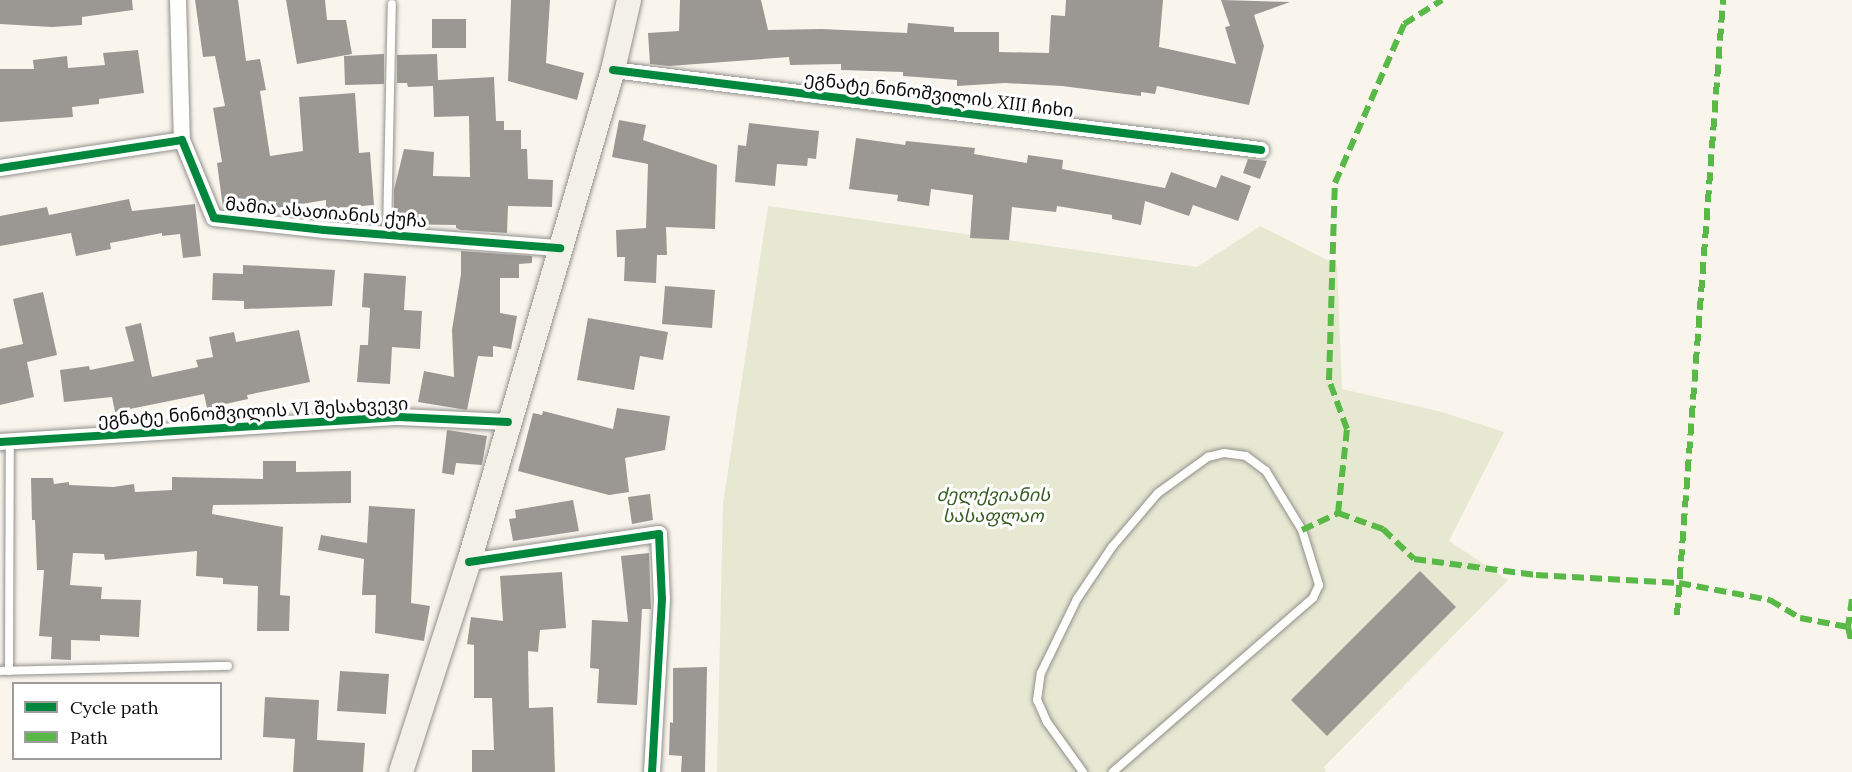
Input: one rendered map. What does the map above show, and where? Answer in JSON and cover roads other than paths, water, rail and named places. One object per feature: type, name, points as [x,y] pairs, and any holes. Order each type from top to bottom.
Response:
[{"type":"main road","points":[[401,772],[469,562],[508,422],[613,70],[629,0]]},
{"type":"street","points":[[0,168],[182,140],[178,0]]},
{"type":"street","name":"ეგნატე ნინოშვილის XIII ჩიხი","points":[[613,70],[1261,150]]},
{"type":"street","name":"მამია ასათიანის ქუჩა","points":[[182,140],[214,218],[560,248]]},
{"type":"street","name":"ეგნატე ნინოშვილის VI შესახვევი","points":[[5,441],[399,417],[508,422]]},
{"type":"street","points":[[469,562],[659,534],[662,599],[652,772]]},
{"type":"lane","points":[[387,234],[392,4]]},
{"type":"lane","points":[[5,441],[4,671],[228,666]]},
{"type":"lane","points":[[1083,772],[1047,722],[1037,700],[1041,673],[1077,599],[1112,547],[1158,494],[1208,457],[1224,453],[1246,456],[1266,471],[1302,530],[1319,585],[1313,598],[1113,772]]},
{"type":"park label","name":"ძელქვიანის სასაფლაო","points":[[993,506]]}]
